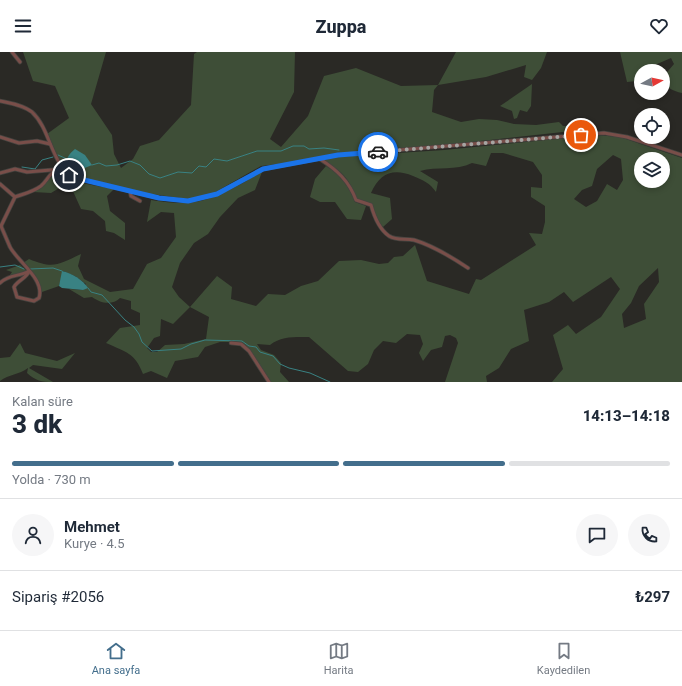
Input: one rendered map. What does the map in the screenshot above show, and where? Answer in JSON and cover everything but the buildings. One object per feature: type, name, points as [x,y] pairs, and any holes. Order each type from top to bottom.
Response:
[{"type":"street","points":[[12,52],[20,62]]},
{"type":"street","points":[[0,101],[30,111],[45,133],[63,169],[75,178],[175,201],[195,200],[217,194],[263,169],[345,154],[604,133],[627,136],[682,155]]},
{"type":"street","points":[[36,141],[45,133]]},
{"type":"street","points":[[0,137],[19,143],[36,141],[50,144]]},
{"type":"street","points":[[320,159],[335,168],[351,186],[356,200],[370,205],[375,220],[389,236],[398,239],[413,240],[453,258],[468,268]]},
{"type":"street","points":[[0,173],[14,169],[27,172],[43,169],[63,169]]},
{"type":"street","points":[[29,271],[28,275],[14,287],[17,297],[34,300],[39,298],[41,292],[29,271],[10,247],[0,226],[14,198],[31,192],[42,185],[50,174],[56,170]]},
{"type":"street","points":[[0,184],[14,198]]},
{"type":"street","points":[[130,191],[131,196],[140,201]]},
{"type":"street","points":[[0,283],[9,276],[24,274],[29,271]]},
{"type":"street","points":[[231,343],[241,344],[249,351],[269,382]]},
{"type":"green space","points":[[23,52],[106,52],[91,104],[112,135],[114,154],[121,168],[133,159],[140,146],[159,140],[191,105],[194,54],[197,52],[295,52],[294,92],[270,139],[281,147],[308,116],[324,76],[356,68],[401,86],[438,85],[434,90],[432,112],[461,122],[479,119],[497,120],[514,124],[536,125],[559,122],[563,126],[576,126],[581,130],[409,149],[339,153],[287,163],[261,166],[212,194],[188,199],[151,194],[75,176],[62,165],[47,134],[69,118],[55,86],[33,81]]},
{"type":"green space","points":[[456,52],[547,52],[541,68],[532,80],[524,77],[526,65],[486,77],[438,85]]},
{"type":"green space","points":[[620,52],[682,52],[682,93],[670,88],[670,69],[674,64],[671,58],[657,64],[634,64],[634,81],[627,82]]},
{"type":"green space","points":[[532,84],[531,106],[527,112],[520,110],[517,118],[514,119],[512,111],[500,106]]},
{"type":"green space","points":[[596,135],[620,137],[634,142],[634,144],[641,144],[664,152],[634,152],[634,188],[670,188],[670,154],[682,158],[682,382],[552,382],[563,369],[553,335],[568,325],[576,334],[601,317],[620,289],[611,277],[573,302],[564,292],[549,302],[524,310],[529,341],[511,349],[499,368],[486,376],[487,382],[445,382],[458,343],[456,338],[450,335],[445,336],[442,347],[431,350],[423,361],[419,353],[423,344],[420,335],[407,334],[396,343],[383,341],[374,350],[368,364],[358,372],[348,371],[309,337],[293,337],[283,339],[270,345],[257,344],[261,350],[274,355],[281,363],[280,372],[289,382],[271,382],[250,351],[240,342],[220,342],[205,347],[198,357],[175,361],[167,378],[151,371],[143,374],[133,357],[106,343],[120,328],[140,325],[140,313],[131,309],[131,301],[120,298],[113,302],[106,303],[92,297],[84,298],[69,289],[83,290],[86,284],[75,276],[63,271],[59,286],[42,292],[34,275],[23,263],[29,259],[50,265],[67,261],[81,254],[78,266],[84,279],[110,292],[133,289],[147,264],[161,258],[176,237],[174,213],[161,212],[147,222],[151,200],[186,203],[205,200],[215,197],[262,172],[255,190],[238,198],[220,217],[208,234],[194,243],[180,263],[172,287],[179,297],[190,307],[217,276],[232,287],[231,299],[256,306],[268,294],[285,295],[301,286],[318,281],[339,261],[361,260],[379,264],[388,263],[394,257],[403,256],[415,245],[427,281],[469,294],[476,279],[481,280],[536,245],[529,233],[542,234],[545,222],[545,206],[531,197],[531,187],[542,188],[542,175],[533,162],[503,153],[491,153],[486,166],[472,163],[460,167],[420,171],[438,182],[436,192],[426,182],[413,176],[399,172],[388,174],[379,181],[371,193],[390,198],[392,219],[383,227],[376,219],[372,204],[357,200],[351,186],[344,176],[323,160],[335,157],[444,150]],"holes":[[[613,155],[621,159],[623,180],[617,190],[607,184],[597,201],[586,207],[574,199],[582,190],[592,186],[597,169]],[[658,268],[659,282],[644,304],[646,319],[624,328],[622,314],[631,303],[639,286]],[[190,307],[209,317],[206,339],[184,344],[165,345],[157,352],[151,352],[147,348],[154,338],[160,336],[161,319],[173,324]]]},
{"type":"green space","points":[[326,166],[336,173],[344,182],[355,202],[366,206],[361,220],[347,219],[335,202],[320,202],[310,197],[315,179]]},
{"type":"green space","points":[[61,171],[79,182],[114,189],[107,196],[110,211],[125,223],[125,240],[114,233],[106,231],[105,221],[93,211],[81,209],[72,189],[61,187],[51,193],[33,192],[53,174]]},
{"type":"green space","points":[[20,265],[27,271],[24,273],[10,275],[12,272],[6,270]]},
{"type":"green space","points":[[20,343],[25,353],[57,361],[75,353],[62,369],[33,365],[29,368],[53,382],[33,378],[27,373],[28,368],[0,381],[0,358],[10,357]]},
{"type":"water","points":[[75,149],[85,155],[92,165],[80,170],[68,169],[66,160]]},
{"type":"water","points":[[62,271],[77,277],[88,288],[83,290],[62,288],[59,286]]},
{"type":"waterway","points":[[92,165],[99,163],[106,166],[117,165],[130,161],[140,165],[149,174],[160,178],[178,172],[192,173],[199,166],[206,167],[214,159],[227,161],[257,151],[281,151],[293,146],[304,146],[309,149],[324,148],[339,150]]},
{"type":"waterway","points":[[58,155],[67,159]]},
{"type":"waterway","points":[[22,167],[35,169],[42,160],[53,157]]},
{"type":"waterway","points":[[0,267],[15,265],[24,269]]},
{"type":"waterway","points":[[30,269],[53,268],[62,271]]},
{"type":"waterway","points":[[88,288],[91,292],[102,295],[125,320],[134,327],[142,342],[152,351],[181,349],[205,340],[242,341],[249,346],[256,347],[260,352],[273,356],[280,364],[289,368],[310,373],[330,382]]},
{"type":"way so far","points":[[378,152],[441,148],[581,135]]},
{"type":"route","points":[[69,175],[159,198],[175,201],[188,201],[211,197],[240,183],[263,169],[310,162],[338,155],[378,152]]}]
